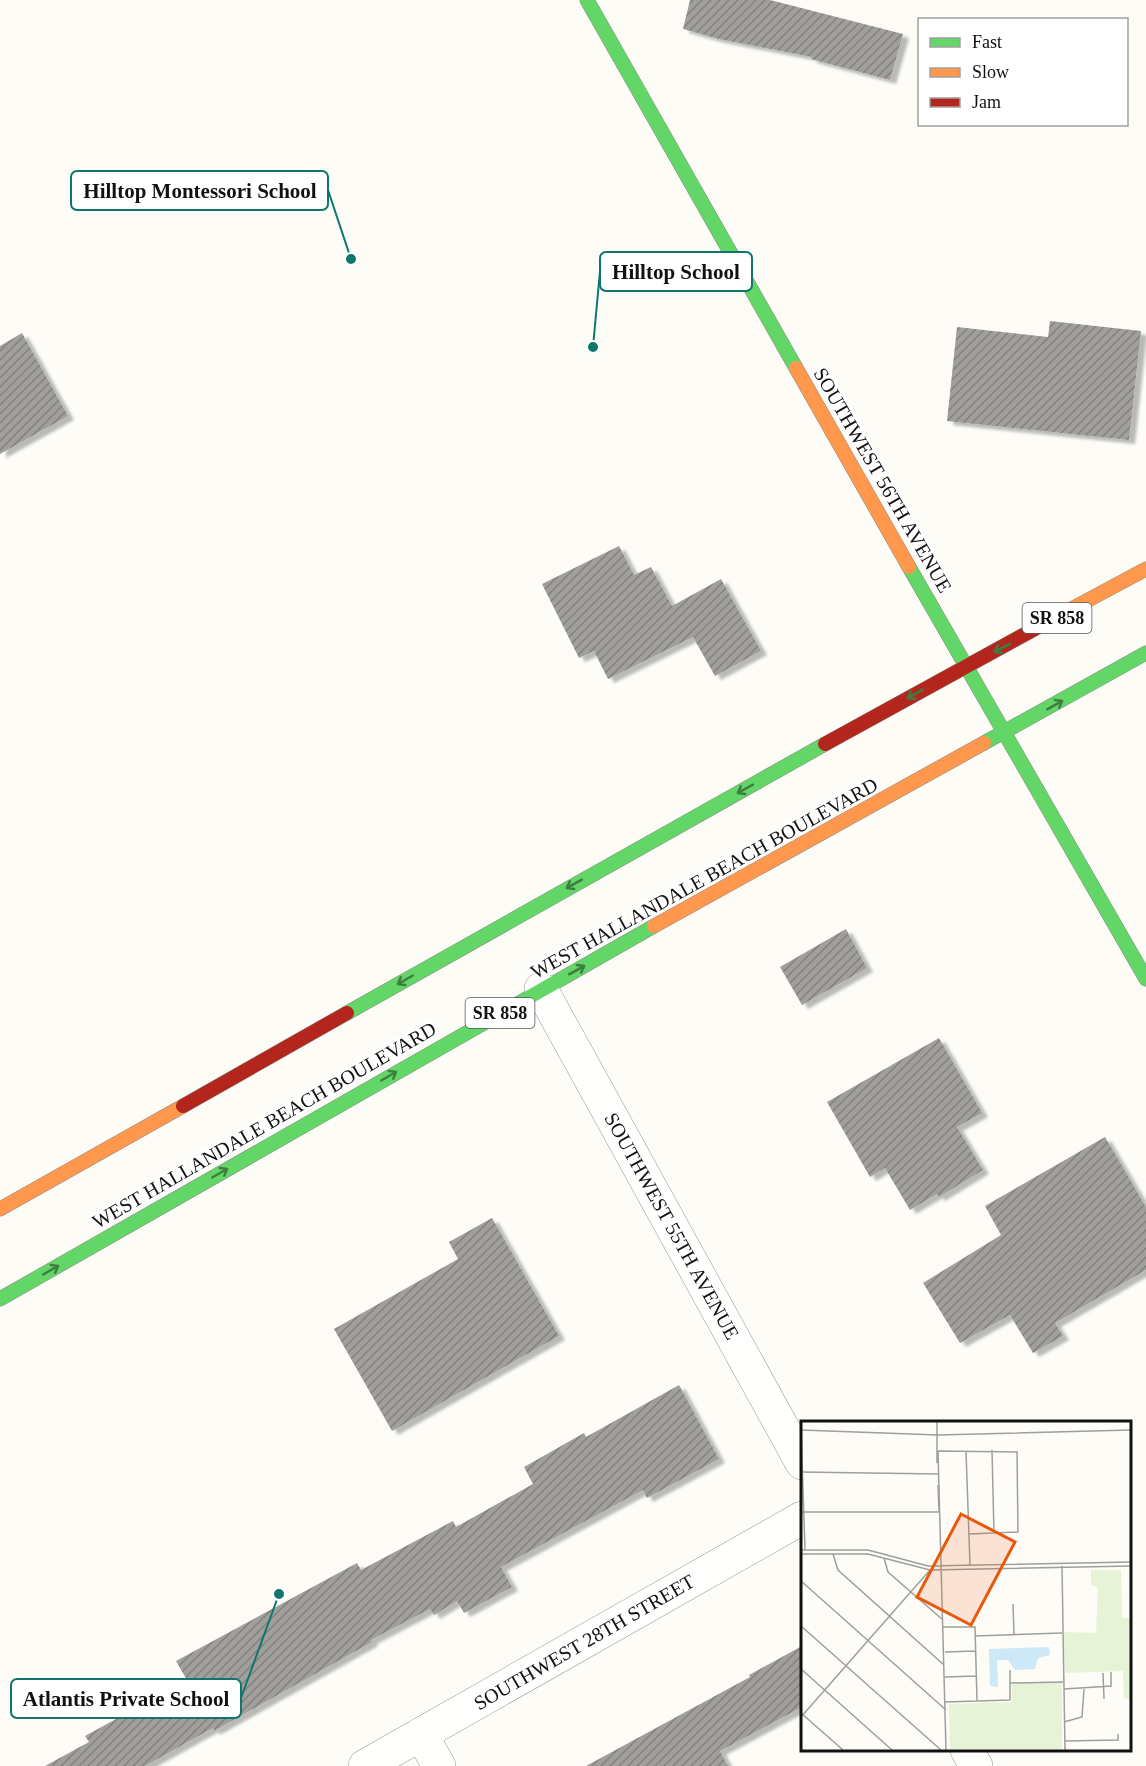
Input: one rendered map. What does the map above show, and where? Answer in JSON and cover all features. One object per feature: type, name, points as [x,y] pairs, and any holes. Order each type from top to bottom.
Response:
[{"type":"main road","name":"SOUTHWEST 56TH AVENUE","points":[[587,0],[1146,980]]},
{"type":"main road","name":"SR 858","points":[[0,1209],[966,665],[1146,569]]},
{"type":"main road","name":"WEST HALLANDALE BEACH BOULEVARD","points":[[0,1299],[541,989],[1146,653]]},
{"type":"street","name":"SOUTHWEST 55TH AVENUE","points":[[541,989],[801,1461]]},
{"type":"street","name":"SOUTHWEST 28TH STREET","points":[[365,1766],[801,1519]]},
{"type":"street","points":[[421,1734],[439,1766]]},
{"type":"street","points":[[968,1751],[976,1766]]},
{"type":"building","points":[[690,0],[770,0],[903,34],[890,80],[811,59],[812,57],[719,39],[683,29]]},
{"type":"building","points":[[1050,321],[1141,331],[1129,440],[947,421],[957,327],[1048,337]]},
{"type":"building","points":[[22,333],[68,416],[0,454],[0,346]]},
{"type":"building","points":[[619,546],[634,575],[651,567],[672,606],[721,579],[761,651],[715,676],[693,637],[608,679],[594,651],[579,658],[542,584]]},
{"type":"building","points":[[846,929],[867,968],[802,1005],[780,967]]},
{"type":"building","points":[[939,1038],[982,1113],[957,1127],[983,1170],[939,1197],[937,1194],[910,1210],[885,1168],[870,1177],[827,1102]]},
{"type":"building","points":[[1105,1137],[1146,1207],[1146,1270],[1055,1323],[1063,1336],[1033,1353],[1010,1315],[960,1343],[923,1283],[1001,1235],[985,1206]]},
{"type":"building","points":[[492,1218],[559,1336],[392,1431],[334,1329],[458,1259],[449,1242]]},
{"type":"building","points":[[679,1385],[719,1459],[647,1498],[643,1490],[501,1567],[512,1587],[464,1613],[457,1601],[434,1615],[430,1609],[371,1640],[372,1642],[214,1731],[213,1728],[145,1766],[45,1766],[89,1742],[85,1736],[187,1680],[176,1661],[357,1563],[361,1570],[453,1521],[456,1527],[533,1484],[524,1467],[584,1433],[586,1437]]},
{"type":"building","points":[[801,1647],[801,1708],[720,1751],[728,1766],[586,1766],[750,1677],[749,1675]]},
{"type":"traffic: fast","points":[[587,0],[796,368]]},
{"type":"traffic: fast","points":[[909,567],[1146,979]]},
{"type":"traffic: fast","points":[[984,743],[1146,653]]},
{"type":"traffic: fast","points":[[347,1013],[825,744]]},
{"type":"traffic: fast","points":[[0,1299],[654,926]]},
{"type":"traffic: slow","points":[[796,368],[909,567]]},
{"type":"traffic: slow","points":[[1049,621],[1146,569]]},
{"type":"traffic: slow","points":[[654,926],[984,743]]},
{"type":"traffic: slow","points":[[0,1209],[183,1106]]},
{"type":"traffic: jam","points":[[825,744],[1049,621]]},
{"type":"traffic: jam","points":[[183,1106],[347,1013]]},
{"type":"place","name":"Hilltop Montessori School","points":[[351,259]]},
{"type":"place","name":"Hilltop School","points":[[593,347]]},
{"type":"place","name":"Atlantis Private School","points":[[279,1594]]}]
